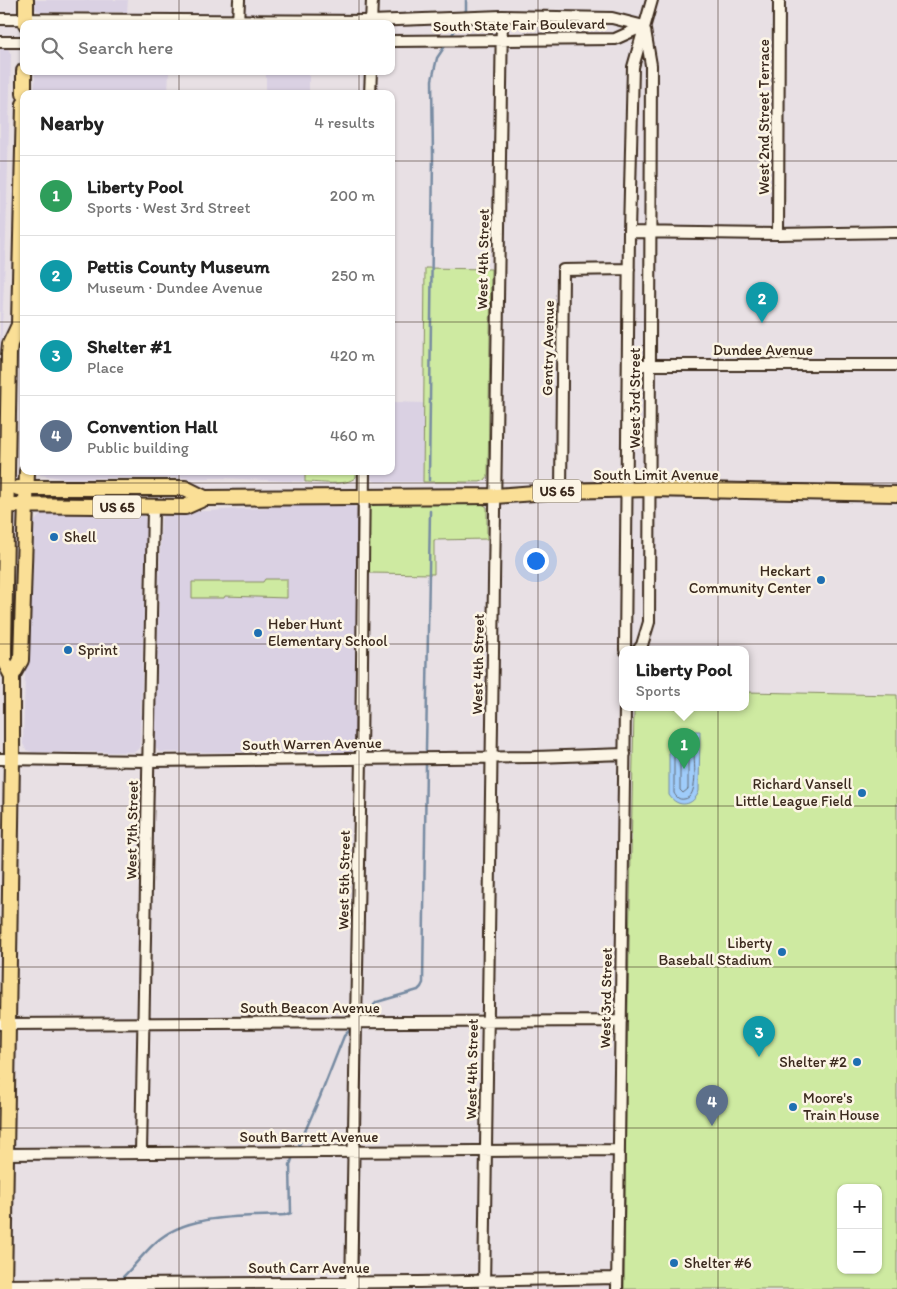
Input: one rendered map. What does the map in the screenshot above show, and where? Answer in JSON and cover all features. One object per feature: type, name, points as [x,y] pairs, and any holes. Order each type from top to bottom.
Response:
[{"type":"highway","points":[[26,0],[26,20]]},
{"type":"highway","points":[[24,75],[24,90]]},
{"type":"highway","points":[[12,676],[4,660],[4,488],[9,435],[10,344],[20,332]]},
{"type":"highway","points":[[0,451],[9,435]]},
{"type":"highway","points":[[3,1286],[6,759],[12,676],[21,660],[27,475]]},
{"type":"highway","name":"South Limit Avenue","points":[[4,488],[186,488],[205,498]]},
{"type":"highway","name":"South Limit Avenue","points":[[4,505],[153,508],[185,507],[205,498],[495,496],[561,491],[650,489],[897,494]]},
{"type":"street","points":[[238,0],[238,20]]},
{"type":"street","points":[[371,20],[372,0]]},
{"type":"street","points":[[644,26],[652,0]]},
{"type":"street","name":"West 2nd Street Terrace","points":[[778,234],[779,0]]},
{"type":"street","name":"South State Fair Boulevard","points":[[395,21],[502,16],[612,18],[644,26]]},
{"type":"street","name":"West 4th Street","points":[[484,1285],[502,16]]},
{"type":"street","name":"South State Fair Boulevard","points":[[0,19],[20,21]]},
{"type":"street","name":"South State Fair Boulevard","points":[[395,41],[615,39],[644,26]]},
{"type":"street","name":"West 3rd Street","points":[[625,646],[629,232],[633,67],[644,26]]},
{"type":"street","name":"West 3rd Street","points":[[641,646],[649,622],[650,489],[651,65],[644,26]]},
{"type":"street","points":[[0,42],[20,42]]},
{"type":"street","points":[[370,90],[371,75]]},
{"type":"street","points":[[629,232],[778,234],[897,232]]},
{"type":"street","name":"Gentry Avenue","points":[[561,491],[563,270],[629,269]]},
{"type":"street","name":"Dundee Avenue","points":[[628,365],[897,365]]},
{"type":"street","name":"West 5th Street","points":[[351,1286],[357,1022],[364,475]]},
{"type":"street","name":"West 7th Street","points":[[141,1153],[153,508]]},
{"type":"street","name":"West 3rd Street","points":[[617,1289],[625,711]]},
{"type":"street","name":"South Warren Avenue","points":[[6,759],[148,761],[624,754]]},
{"type":"street","name":"South Beacon Avenue","points":[[4,1024],[621,1021]]},
{"type":"street","name":"South Barrett Avenue","points":[[3,1154],[619,1150]]},
{"type":"street","name":"South Carr Avenue","points":[[3,1286],[484,1285],[617,1278]]},
{"type":"shaded area","points":[[34,0],[128,0],[127,12],[41,12],[36,10]]},
{"type":"shaded area","points":[[0,48],[8,49],[11,54],[0,371]]},
{"type":"shaded area","points":[[35,75],[169,75],[168,90],[34,90]]},
{"type":"shaded area","points":[[266,75],[309,75],[309,90],[266,90]]},
{"type":"shaded area","points":[[395,402],[424,403],[423,482],[376,482],[369,475],[395,475]]},
{"type":"shaded area","points":[[41,475],[305,475],[305,482],[221,478],[61,478]]},
{"type":"shaded area","name":"Heber Hunt Elementary School","points":[[306,505],[353,505],[358,510],[356,749],[352,752],[159,752],[155,747],[161,519],[167,512]]},
{"type":"shaded area","points":[[47,510],[142,512],[146,520],[140,743],[139,748],[135,752],[33,752],[26,750],[23,744],[29,531],[41,514]]},
{"type":"green space","points":[[425,268],[491,269],[488,476],[480,482],[423,482]]},
{"type":"green space","points":[[305,475],[356,475],[351,480],[339,483],[305,482]]},
{"type":"green space","points":[[379,504],[482,504],[487,507],[487,539],[434,540],[434,574],[368,573],[369,512],[371,506]]},
{"type":"green space","points":[[265,579],[287,579],[287,598],[225,596],[224,598],[192,598],[192,582],[263,582]]},
{"type":"green space","points":[[749,692],[897,695],[897,1289],[624,1289],[634,711],[749,711]]},
{"type":"water","points":[[688,731],[700,731],[699,791],[690,803],[681,804],[669,795],[669,738],[674,738],[674,747],[687,748]]},
{"type":"waterway","points":[[463,14],[466,10],[466,0]]},
{"type":"waterway","points":[[450,38],[460,22]]},
{"type":"waterway","points":[[429,480],[433,156],[432,80],[437,58],[447,43]]},
{"type":"waterway","points":[[426,750],[430,511]]},
{"type":"waterway","points":[[363,1016],[377,1002],[418,990],[423,983],[426,764]]},
{"type":"waterway","points":[[299,1145],[344,1036],[350,1030]]},
{"type":"waterway","points":[[123,1277],[155,1243],[168,1233],[183,1226],[216,1218],[285,1215],[291,1213],[290,1165],[292,1159]]},
{"type":"place","name":"Pettis County Museum","points":[[762,323]]},
{"type":"place","name":"Shell","points":[[54,537]]},
{"type":"place","name":"Heckart Community Center","points":[[821,580]]},
{"type":"place","name":"Heber Hunt Elementary School","points":[[258,633]]},
{"type":"place","name":"Sprint","points":[[68,650]]},
{"type":"place","name":"Liberty Pool","points":[[684,769]]},
{"type":"place","name":"Richard Vansell Little League Field","points":[[862,793]]},
{"type":"place","name":"Liberty Baseball Stadium","points":[[782,952]]},
{"type":"place","name":"Shelter #1","points":[[759,1057]]},
{"type":"place","name":"Shelter #2","points":[[857,1062]]},
{"type":"place","name":"Moore's Train House","points":[[793,1107]]},
{"type":"place","name":"Convention Hall","points":[[712,1126]]},
{"type":"place","name":"Shelter #6","points":[[674,1263]]}]
